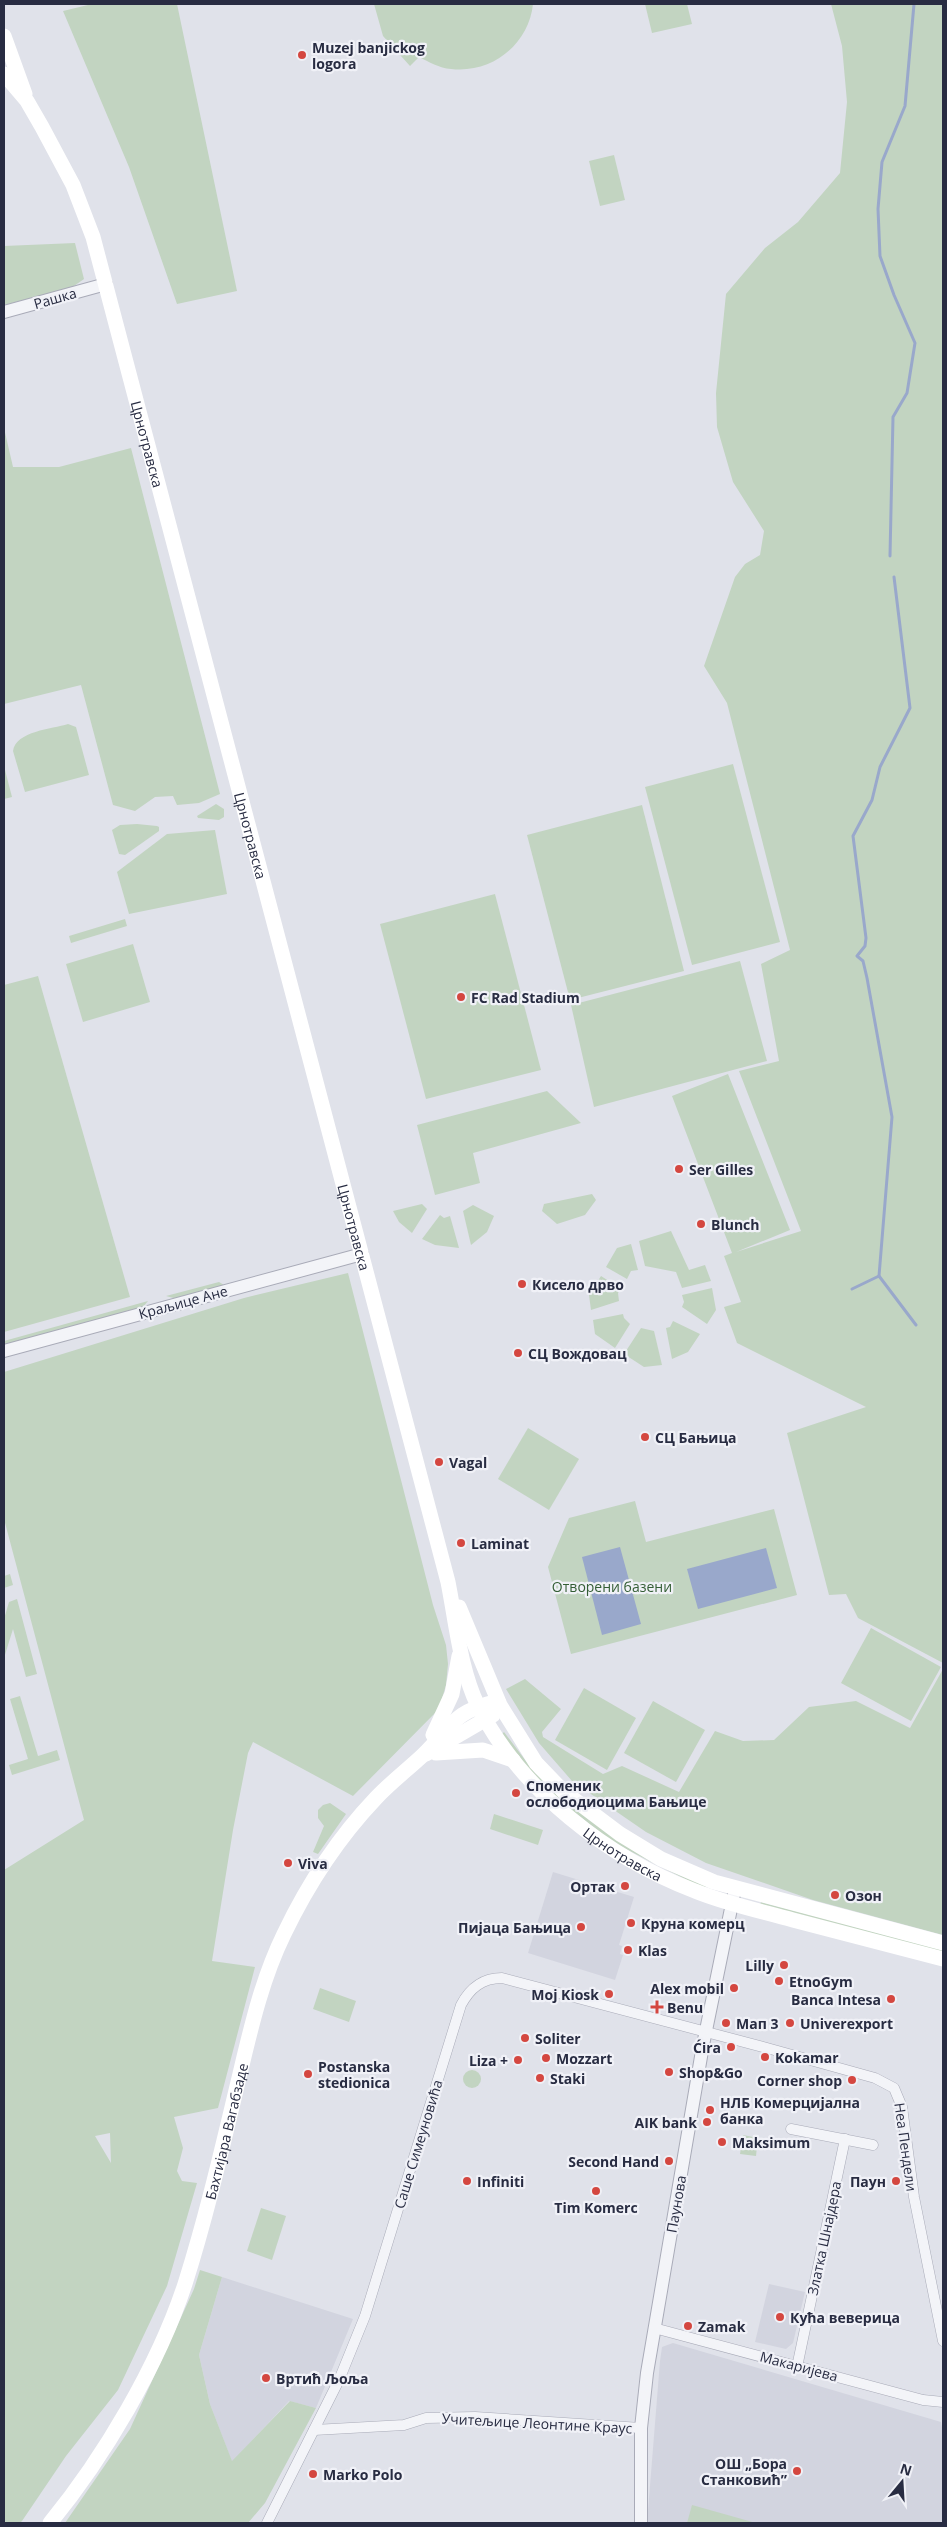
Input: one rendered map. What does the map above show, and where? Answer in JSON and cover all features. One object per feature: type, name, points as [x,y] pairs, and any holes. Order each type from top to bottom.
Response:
[{"type":"main road","name":"Црнотравска","points":[[4,36],[26,101]]},
{"type":"main road","name":"Црнотравска","points":[[4,74],[26,101],[73,185],[93,237],[448,1582],[460,1645],[472,1690],[482,1713],[513,1760],[549,1799],[615,1849],[673,1882],[732,1903],[943,1959]]},
{"type":"main road","name":"Црнотравска","points":[[448,1582],[500,1705],[539,1767],[550,1779],[588,1811],[620,1834],[661,1859],[698,1876],[735,1888],[943,1943]]},
{"type":"main road","points":[[422,1756],[452,1694],[458,1670],[460,1645]]},
{"type":"main road","name":"Бахтијара Вагабзаде","points":[[50,2523],[85,2477],[143,2381],[174,2312],[185,2284],[263,1987],[283,1936],[297,1909],[347,1833],[388,1785],[422,1756],[455,1719],[482,1713],[500,1705]]},
{"type":"main road","points":[[422,1756],[452,1750],[483,1750],[513,1760]]},
{"type":"street","name":"Рашка","points":[[4,312],[106,284]]},
{"type":"street","name":"Краљице Ане","points":[[4,1351],[362,1254]]},
{"type":"street","name":"Паунова","points":[[641,2523],[641,2428],[654,2328],[706,2032],[735,1888]]},
{"type":"street","name":"Саше Симеуновића","points":[[267,2523],[339,2380],[365,2316],[458,2014],[469,1992],[482,1982],[502,1978],[706,2032]]},
{"type":"street","name":"Неа Пендели","points":[[706,2032],[875,2078],[896,2091],[902,2107],[914,2197],[943,2340]]},
{"type":"street","points":[[791,2129],[873,2144]]},
{"type":"street","name":"Златка Шнајдера","points":[[797,2367],[845,2139]]},
{"type":"street","name":"Макаријева","points":[[654,2328],[923,2400],[943,2402]]},
{"type":"street","name":"Учитељице Леонтине Краус","points":[[314,2430],[404,2425],[426,2418],[475,2417],[641,2428]]},
{"type":"shaded area","name":"Пијаца Бањица","points":[[553,1872],[634,1897],[619,1945],[622,1946],[620,1954],[623,1955],[615,1980],[528,1953]]},
{"type":"shaded area","name":"Вртић Љоља","points":[[222,2277],[353,2319],[316,2408],[289,2401],[232,2462],[210,2404],[199,2355]]},
{"type":"shaded area","name":"Кућа веверица","points":[[769,2284],[805,2292],[793,2343],[786,2349],[755,2342]]},
{"type":"shaded area","name":"ОШ „Бора Станковић”","points":[[673,2343],[941,2422],[943,2433],[943,2523],[647,2523],[662,2347]]},
{"type":"green space","points":[[92,4],[177,4],[237,291],[177,304],[129,167],[63,11]]},
{"type":"green space","points":[[374,4],[533,4],[524,32],[506,53],[481,67],[451,69],[419,57],[410,66],[383,36]]},
{"type":"green space","points":[[645,4],[687,4],[692,24],[652,33]]},
{"type":"green space","points":[[831,4],[943,4],[943,1663],[858,1618],[846,1594],[829,1595],[787,1433],[866,1407],[737,1343],[724,1307],[741,1302],[724,1256],[732,1253],[672,1096],[728,1074],[790,1230],[736,1252],[801,1231],[739,1071],[779,1061],[761,964],[790,950],[727,703],[704,666],[735,577],[745,564],[760,555],[764,531],[733,482],[717,427],[716,393],[726,294],[765,248],[798,222],[840,173],[847,102],[842,46]]},
{"type":"green space","points":[[614,155],[625,200],[600,206],[589,161]]},
{"type":"green space","points":[[75,243],[84,279],[71,288],[4,305],[4,246]]},
{"type":"green space","points":[[4,428],[13,467],[59,467],[131,448],[220,794],[199,803],[177,805],[173,796],[155,797],[135,811],[113,805],[81,685],[4,704]]},
{"type":"green space","points":[[68,724],[76,727],[89,775],[25,792],[13,751],[16,744],[28,735],[44,729]]},
{"type":"green space","points":[[733,764],[780,942],[692,965],[645,787]]},
{"type":"green space","points":[[4,766],[12,797],[4,799]]},
{"type":"green space","points":[[216,804],[224,809],[224,817],[219,820],[198,818],[197,816]]},
{"type":"green space","points":[[642,805],[684,971],[570,1000],[527,835]]},
{"type":"green space","points":[[120,825],[157,826],[159,831],[125,855],[119,854],[112,830]]},
{"type":"green space","points":[[215,830],[227,894],[129,914],[117,872],[167,834]]},
{"type":"green space","name":"FC Rad Stadium","points":[[495,894],[541,1070],[426,1099],[380,924]]},
{"type":"green space","points":[[125,919],[127,926],[71,943],[69,936]]},
{"type":"green space","points":[[133,944],[150,1002],[83,1022],[66,964]]},
{"type":"green space","points":[[740,961],[767,1061],[594,1107],[571,1005]]},
{"type":"green space","points":[[38,976],[130,1297],[4,1332],[4,985]]},
{"type":"green space","points":[[547,1091],[581,1123],[473,1153],[480,1183],[435,1195],[417,1125]]},
{"type":"green space","points":[[592,1194],[596,1200],[585,1215],[557,1224],[542,1211],[544,1204]]},
{"type":"green space","points":[[422,1204],[427,1209],[412,1233],[399,1222],[393,1211]]},
{"type":"green space","points":[[473,1205],[494,1216],[487,1232],[471,1245],[463,1211]]},
{"type":"green space","points":[[440,1215],[444,1218],[450,1216],[459,1248],[435,1245],[422,1239]]},
{"type":"green space","points":[[671,1231],[689,1270],[705,1265],[711,1281],[682,1288],[676,1272],[645,1266],[639,1241]]},
{"type":"green space","points":[[631,1244],[638,1270],[631,1271],[627,1279],[606,1267],[617,1248]]},
{"type":"green space","points":[[348,1273],[433,1605],[446,1645],[448,1664],[446,1685],[439,1709],[353,1796],[253,1742],[248,1753],[233,1830],[212,1961],[255,1967],[218,2108],[174,2117],[183,2148],[177,2171],[182,2181],[197,2183],[167,2286],[118,2390],[66,2456],[22,2521],[20,2523],[4,2523],[4,1870],[84,1820],[4,1519],[4,1372],[244,1298]],"holes":[[[110,2133],[111,2163],[95,2136]]]},
{"type":"green space","points":[[601,1276],[621,1289],[618,1293],[619,1301],[591,1310],[589,1295]]},
{"type":"green space","points":[[219,1282],[224,1285],[177,1299],[166,1296]]},
{"type":"green space","points":[[712,1288],[716,1310],[707,1324],[682,1307],[684,1302],[682,1295]]},
{"type":"green space","points":[[148,1301],[143,1307],[4,1346],[4,1341]]},
{"type":"green space","points":[[623,1314],[630,1324],[615,1348],[595,1334],[593,1320]]},
{"type":"green space","points":[[673,1321],[700,1334],[688,1352],[672,1359],[666,1328],[670,1327]]},
{"type":"green space","points":[[641,1328],[654,1331],[662,1365],[644,1367],[624,1354]]},
{"type":"green space","points":[[528,1428],[579,1459],[549,1510],[498,1479]]},
{"type":"green space","name":"Отворени базени","points":[[635,1501],[646,1542],[774,1509],[797,1595],[571,1654],[548,1567],[569,1518]]},
{"type":"green space","points":[[10,1574],[13,1585],[4,1588],[4,1576]]},
{"type":"green space","points":[[17,1599],[37,1674],[26,1677],[13,1629],[4,1658],[4,1619],[9,1602]]},
{"type":"green space","points":[[871,1628],[941,1667],[911,1721],[841,1683]]},
{"type":"green space","points":[[943,1669],[943,1935],[813,1900],[706,1863],[646,1832],[572,1781],[539,1743],[506,1689],[525,1679],[561,1709],[542,1732],[543,1737],[603,1774],[622,1766],[679,1792],[715,1731],[743,1741],[774,1740],[809,1707],[856,1701],[910,1728]]},
{"type":"green space","points":[[584,1688],[636,1718],[607,1770],[555,1740]]},
{"type":"green space","points":[[20,1696],[38,1756],[57,1750],[60,1760],[12,1775],[9,1765],[28,1759],[10,1699]]},
{"type":"green space","points":[[653,1701],[705,1730],[676,1782],[624,1753]]},
{"type":"green space","points":[[504,1732],[535,1773],[571,1806],[666,1869],[706,1886],[705,1889],[614,1843],[547,1791],[524,1765],[502,1734]]},
{"type":"green space","points":[[330,1803],[346,1814],[318,1854],[313,1852],[324,1826],[318,1818],[318,1810],[323,1805]]},
{"type":"green space","points":[[494,1814],[543,1830],[538,1845],[490,1829]]},
{"type":"green space","points":[[761,1902],[943,1950],[943,1953],[760,1905]]},
{"type":"green space","points":[[320,1988],[356,2001],[349,2022],[313,2009]]},
{"type":"green space","points":[[472,2070],[478,2073],[481,2079],[478,2085],[472,2088],[466,2085],[463,2079],[466,2073]]},
{"type":"green space","points":[[743,2135],[758,2138],[756,2156],[740,2154]]},
{"type":"green space","points":[[261,2208],[286,2216],[272,2260],[247,2251]]},
{"type":"green space","points":[[200,2270],[222,2277],[199,2355],[210,2404],[232,2461],[290,2401],[316,2408],[265,2503],[248,2523],[65,2523],[130,2429],[194,2289]]},
{"type":"green space","points":[[692,2505],[756,2523],[687,2523]]},
{"type":"water","points":[[620,1547],[641,1624],[602,1635],[582,1557]]},
{"type":"water","points":[[766,1548],[777,1588],[698,1609],[687,1569]]},
{"type":"waterway","points":[[890,556],[893,417],[907,393],[915,343],[894,295],[880,256],[878,209],[882,162],[905,106],[914,4]]},
{"type":"waterway","points":[[894,577],[910,708],[880,767],[872,800],[853,836],[866,938],[865,946],[857,956],[863,961],[867,978],[892,1117],[879,1276],[916,1325]]},
{"type":"waterway","points":[[852,1289],[879,1276]]},
{"type":"place","name":"Muzej banjickog logora","points":[[302,55]]},
{"type":"place","name":"FC Rad Stadium","points":[[461,997]]},
{"type":"place","name":"Ser Gilles","points":[[679,1169]]},
{"type":"place","name":"Blunch","points":[[701,1224]]},
{"type":"place","name":"Кисело дрво","points":[[522,1284]]},
{"type":"place","name":"СЦ Вождовац","points":[[518,1353]]},
{"type":"place","name":"СЦ Бањица","points":[[645,1437]]},
{"type":"place","name":"Vagal","points":[[439,1462]]},
{"type":"place","name":"Laminat","points":[[461,1543]]},
{"type":"place","name":"Споменик ослободиоцима Бањице","points":[[516,1793]]},
{"type":"place","name":"Viva","points":[[288,1863]]},
{"type":"place","name":"Ортак","points":[[625,1886]]},
{"type":"place","name":"Озон","points":[[835,1895]]},
{"type":"place","name":"Круна комерц","points":[[631,1923]]},
{"type":"place","name":"Пијаца Бањица","points":[[581,1927]]},
{"type":"place","name":"Klas","points":[[628,1950]]},
{"type":"place","name":"Lilly","points":[[784,1965]]},
{"type":"place","name":"EtnoGym","points":[[779,1981]]},
{"type":"place","name":"Alex mobil","points":[[734,1988]]},
{"type":"place","name":"Moj Kiosk","points":[[609,1994]]},
{"type":"place","name":"Banca Intesa","points":[[891,1999]]},
{"type":"place","name":"Benu","points":[[657,2007]]},
{"type":"place","name":"Мап 3","points":[[726,2023]]},
{"type":"place","name":"Univerexport","points":[[790,2023]]},
{"type":"place","name":"Soliter","points":[[525,2038]]},
{"type":"place","name":"Ćira","points":[[731,2047]]},
{"type":"place","name":"Kokamar","points":[[765,2057]]},
{"type":"place","name":"Mozzart","points":[[546,2058]]},
{"type":"place","name":"Liza +","points":[[518,2060]]},
{"type":"place","name":"Shop&Go","points":[[669,2072]]},
{"type":"place","name":"Postanska stedionica","points":[[308,2074]]},
{"type":"place","name":"Staki","points":[[540,2078]]},
{"type":"place","name":"Corner shop","points":[[852,2080]]},
{"type":"place","name":"НЛБ Комерцијална банка","points":[[710,2110]]},
{"type":"place","name":"AIK bank","points":[[707,2122]]},
{"type":"place","name":"Maksimum","points":[[722,2142]]},
{"type":"place","name":"Second Hand","points":[[669,2161]]},
{"type":"place","name":"Infiniti","points":[[467,2181]]},
{"type":"place","name":"Паун","points":[[896,2181]]},
{"type":"place","name":"Tim Komerc","points":[[596,2191]]},
{"type":"place","name":"Кућа веверица","points":[[780,2317]]},
{"type":"place","name":"Zamak","points":[[688,2326]]},
{"type":"place","name":"Вртић Љоља","points":[[266,2378]]},
{"type":"place","name":"ОШ „Бора Станковић”","points":[[797,2471]]},
{"type":"place","name":"Marko Polo","points":[[313,2474]]}]
